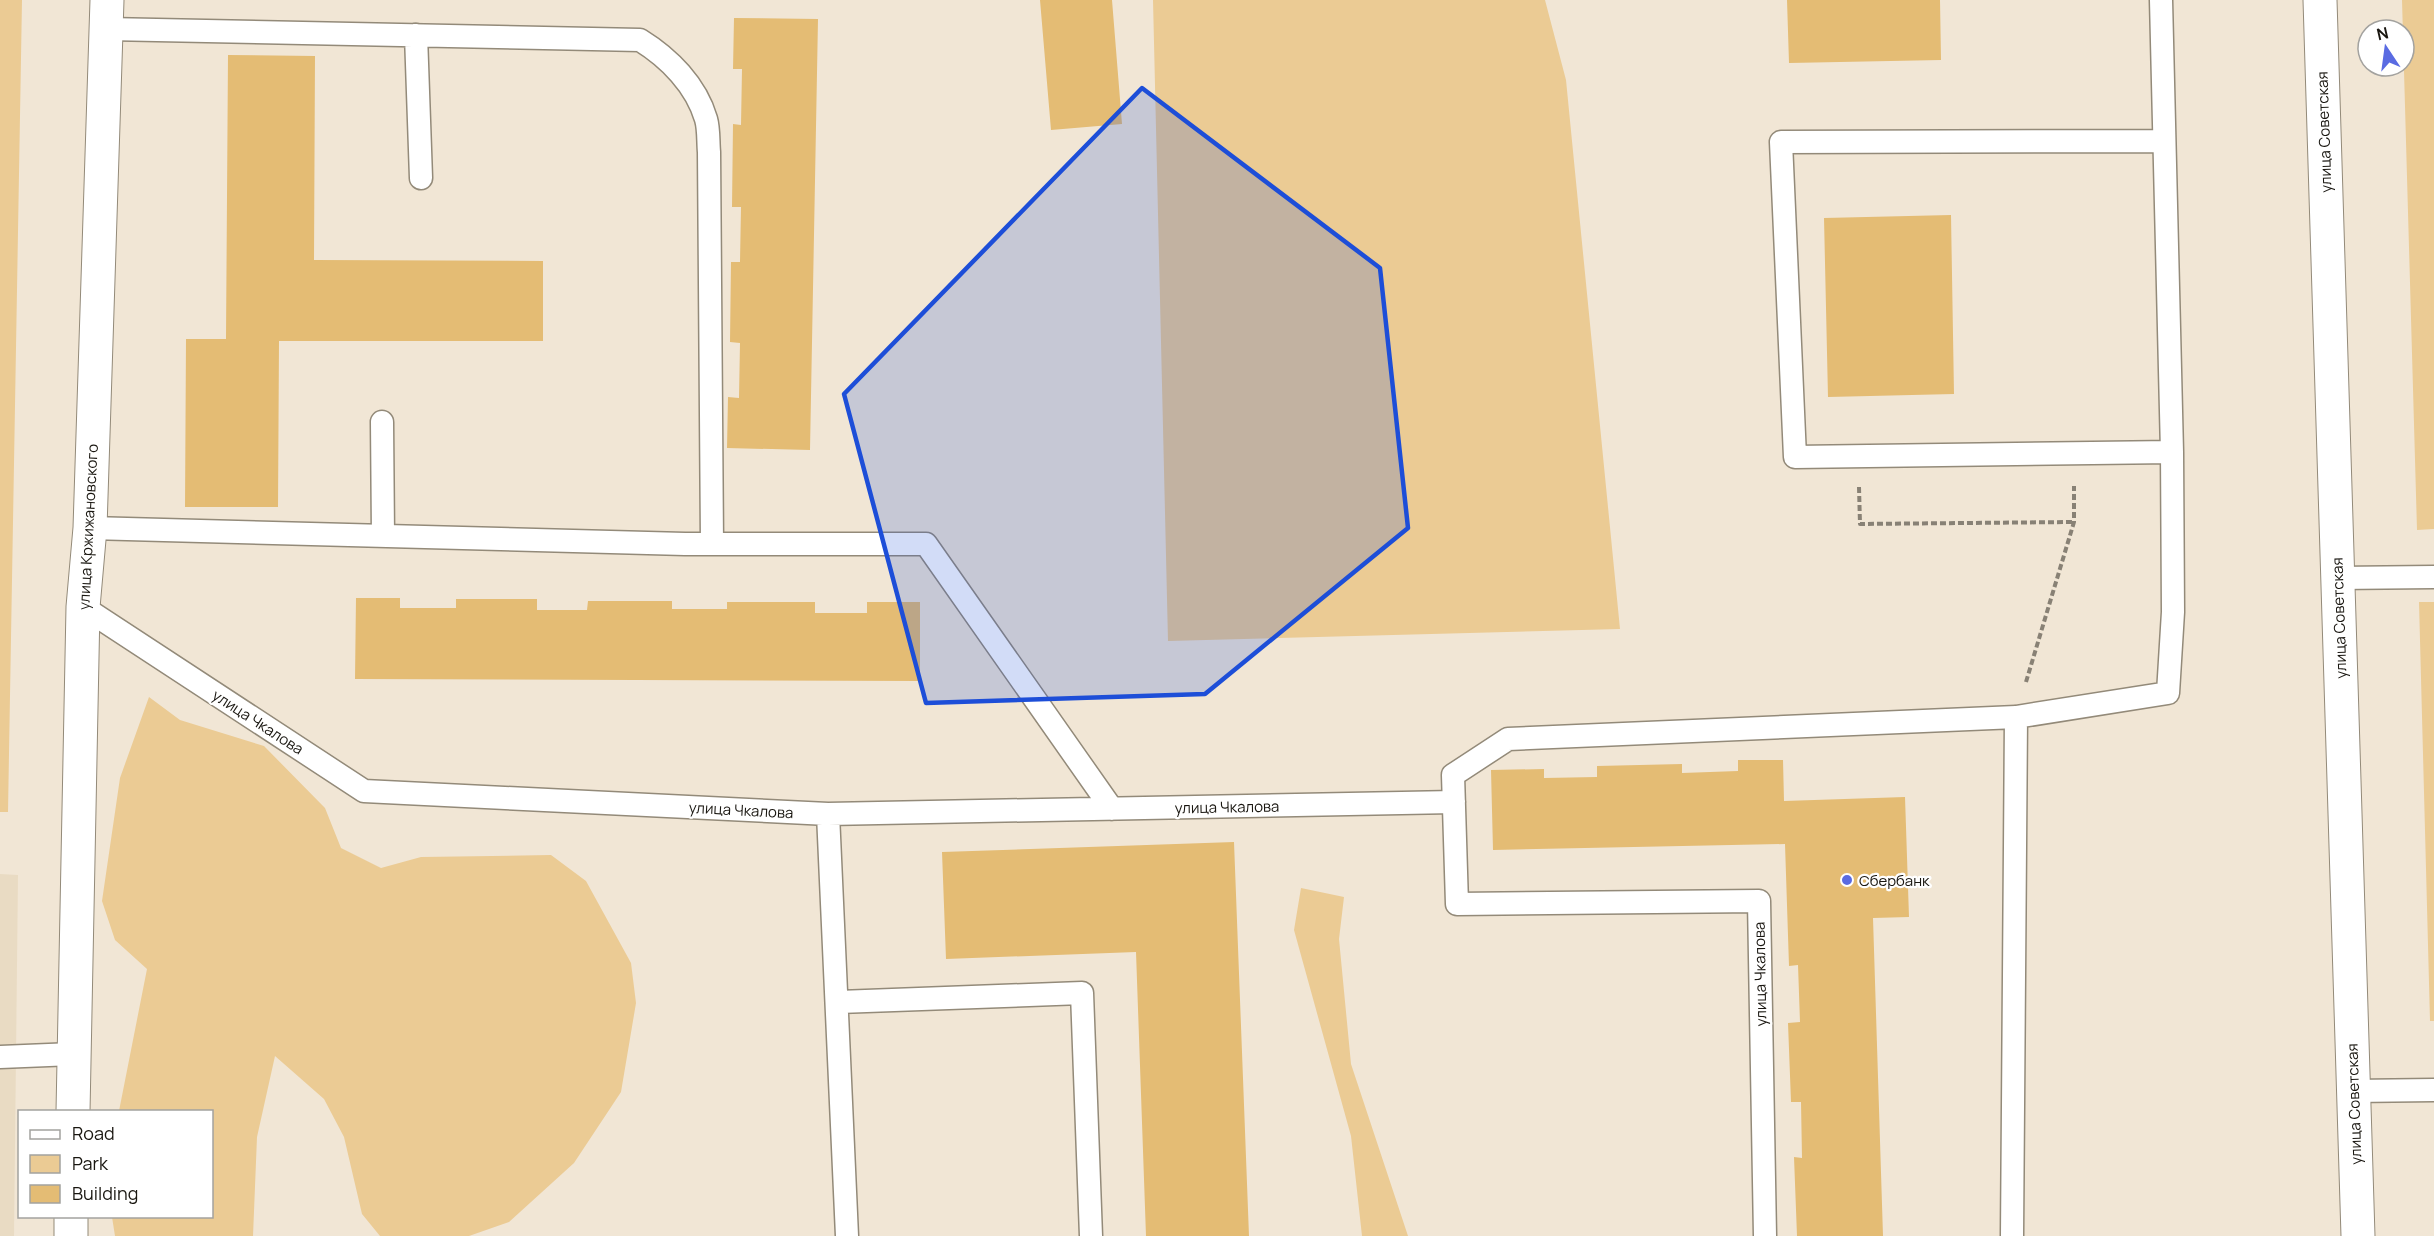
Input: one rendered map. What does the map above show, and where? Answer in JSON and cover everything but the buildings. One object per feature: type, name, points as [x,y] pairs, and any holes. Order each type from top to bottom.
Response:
[{"type":"street","name":"улица Советская","points":[[2320,0],[2358,1236]]},
{"type":"street","name":"улица Кржижановского","points":[[73,1110],[83,607],[90,528],[107,14]]},
{"type":"street","points":[[71,1218],[71,1236]]},
{"type":"lane","points":[[2161,0],[2172,452],[1795,457],[1781,142],[2164,141]]},
{"type":"lane","points":[[107,14],[416,35],[640,40],[661,53],[688,82],[706,119],[709,152],[712,544]]},
{"type":"lane","points":[[416,35],[421,178]]},
{"type":"lane","points":[[382,422],[383,536]]},
{"type":"lane","name":"улица Чкалова","points":[[1765,1236],[1759,901],[1457,904],[1453,775],[1508,739],[2016,717],[2168,693],[2174,612],[2172,452]]},
{"type":"lane","points":[[90,528],[712,544],[926,544],[1113,809]]},
{"type":"lane","points":[[2337,578],[2434,578]]},
{"type":"lane","name":"улица Чкалова","points":[[83,607],[364,791],[828,814],[1454,802]]},
{"type":"lane","points":[[2012,1236],[2016,717]]},
{"type":"lane","points":[[828,814],[839,1002],[847,1236]]},
{"type":"lane","points":[[839,1002],[1082,993],[1091,1236]]},
{"type":"lane","points":[[0,1057],[73,1054]]},
{"type":"lane","points":[[2353,1090],[2434,1090]]},
{"type":"path","points":[[2016,717],[2074,522],[2073,453]]},
{"type":"path","points":[[1860,524],[2074,522]]},
{"type":"highlighted area","points":[[1142,88],[1380,268],[1408,528],[1205,694],[926,703],[844,394]]},
{"type":"shaded area","points":[[0,874],[18,875],[14,1236],[0,1236]]},
{"type":"green space","points":[[0,0],[22,0],[8,812],[0,812]]},
{"type":"green space","points":[[1153,0],[1545,0],[1566,80],[1620,629],[1168,641]]},
{"type":"green space","points":[[2402,0],[2434,0],[2434,529],[2417,530],[2404,78],[2416,78],[2416,18],[2403,18]]},
{"type":"green space","points":[[2419,602],[2434,602],[2434,1021],[2430,1021]]},
{"type":"green space","points":[[149,697],[180,720],[264,746],[325,808],[341,848],[381,868],[421,857],[551,855],[586,881],[631,963],[636,1003],[621,1092],[574,1163],[509,1222],[469,1236],[380,1236],[362,1214],[344,1137],[324,1099],[275,1056],[257,1137],[253,1236],[115,1236],[112,1218],[213,1218],[213,1110],[119,1110],[147,969],[115,940],[102,901],[120,778]]},
{"type":"green space","points":[[1301,888],[1344,897],[1339,939],[1351,1064],[1408,1236],[1362,1236],[1351,1136],[1294,930]]},
{"type":"place","name":"Сбербанк","points":[[1847,880]]}]
